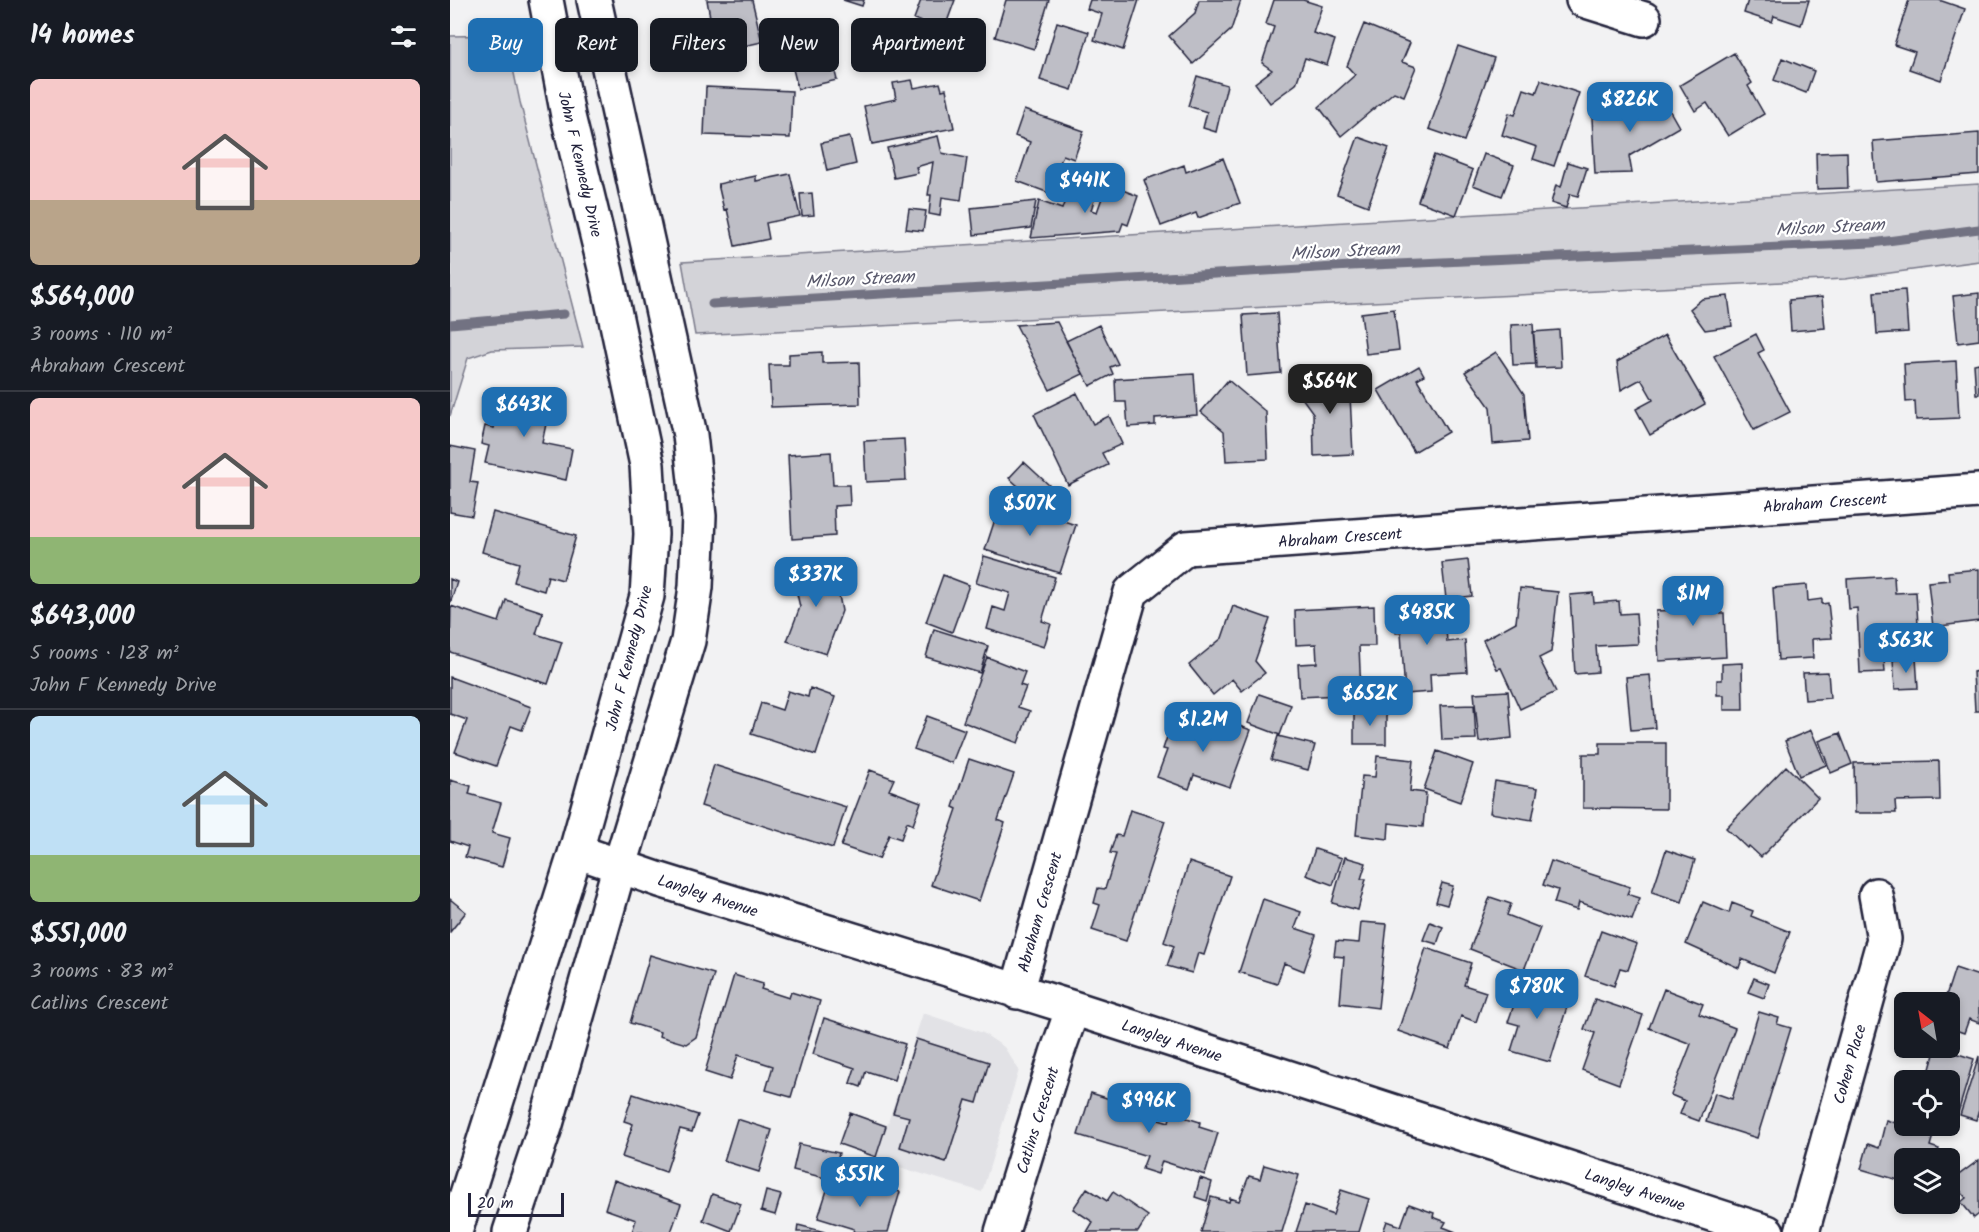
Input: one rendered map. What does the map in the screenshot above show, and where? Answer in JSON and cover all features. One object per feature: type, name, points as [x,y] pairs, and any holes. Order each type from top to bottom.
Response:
[{"type":"street","name":"John F Kennedy Drive","points":[[455,1232],[576,851],[647,596],[651,534],[647,465],[606,272],[568,116],[546,0]]},
{"type":"street","points":[[510,1232],[546,1124],[688,641],[696,588],[699,516],[690,435],[594,0]]},
{"type":"street","points":[[1583,0],[1644,19]]},
{"type":"street","name":"Abraham Crescent","points":[[1017,992],[1131,592],[1186,548],[1979,491]]},
{"type":"street","name":"Langley Avenue","points":[[576,851],[660,880],[1073,1008],[1767,1232]]},
{"type":"street","name":"Cohen Place","points":[[1802,1232],[1884,939],[1876,895]]},
{"type":"street","name":"Catlins Crescent","points":[[1002,1232],[1073,1008]]},
{"type":"shaded area","points":[[450,36],[468,36],[468,72],[514,72],[583,347],[492,350],[468,358],[450,416]]},
{"type":"shaded area","points":[[1979,184],[1979,261],[1845,279],[695,335],[682,262]]},
{"type":"shaded area","points":[[923,1013],[983,1033],[1004,1047],[1019,1070],[982,1192],[876,1160]]},
{"type":"building","points":[[707,0],[752,0],[759,29],[759,43],[747,45],[747,18],[705,18],[710,17]]},
{"type":"building","points":[[843,0],[864,0],[862,6]]},
{"type":"building","points":[[921,0],[955,0],[948,18],[914,18]]},
{"type":"building","points":[[1006,0],[1049,0],[1034,49],[995,37]]},
{"type":"building","points":[[1090,0],[1139,0],[1123,50],[1094,40],[1102,14],[1087,9]]},
{"type":"building","points":[[1199,0],[1241,0],[1231,30],[1193,64],[1169,36],[1195,13]]},
{"type":"building","points":[[1274,0],[1303,0],[1322,6],[1313,33],[1335,40],[1327,65],[1305,58],[1296,84],[1270,103],[1255,83],[1272,70],[1262,63],[1274,27],[1266,24]]},
{"type":"building","points":[[1748,0],[1809,0],[1801,25],[1774,16],[1772,22],[1744,13]]},
{"type":"building","points":[[1909,0],[1939,0],[1965,9],[1941,80],[1909,69],[1915,52],[1894,45]]},
{"type":"building","points":[[1057,22],[1089,32],[1072,90],[1040,80]]},
{"type":"building","points":[[1364,24],[1410,43],[1402,62],[1416,67],[1404,96],[1394,92],[1341,136],[1319,107],[1355,75],[1347,66]]},
{"type":"building","points":[[1458,46],[1494,58],[1464,141],[1429,129]]},
{"type":"building","points":[[1734,53],[1752,83],[1748,86],[1764,114],[1728,136],[1707,103],[1695,111],[1680,85]]},
{"type":"building","points":[[1782,58],[1814,71],[1806,93],[1774,80]]},
{"type":"building","points":[[794,72],[835,72],[837,80],[798,89]]},
{"type":"building","points":[[1197,76],[1227,85],[1216,132],[1203,128],[1207,112],[1188,106]]},
{"type":"building","points":[[912,80],[914,88],[940,83],[942,90],[946,89],[954,128],[872,144],[864,106],[896,99],[893,83]]},
{"type":"building","points":[[1541,80],[1579,93],[1554,166],[1533,159],[1537,147],[1502,135],[1509,113],[1515,115],[1524,89],[1536,93]]},
{"type":"building","points":[[706,87],[792,91],[790,138],[704,135]]},
{"type":"building","points":[[1658,90],[1679,127],[1629,156],[1632,173],[1595,174],[1592,118],[1617,114]]},
{"type":"building","points":[[1024,110],[1084,131],[1074,159],[1063,155],[1049,193],[1017,181],[1030,142],[1015,136]]},
{"type":"building","points":[[1979,133],[1979,174],[1876,182],[1873,141]]},
{"type":"building","points":[[938,136],[942,153],[967,158],[961,200],[942,197],[940,216],[929,214],[931,195],[928,195],[933,162],[916,167],[918,173],[894,178],[887,148]]},
{"type":"building","points":[[850,137],[856,164],[827,171],[821,143]]},
{"type":"building","points":[[1358,137],[1389,148],[1368,206],[1337,194]]},
{"type":"building","points":[[1847,152],[1848,188],[1817,189],[1816,153]]},
{"type":"building","points":[[1484,154],[1514,165],[1502,196],[1473,185]]},
{"type":"building","points":[[1434,155],[1473,170],[1456,215],[1418,201]]},
{"type":"building","points":[[1223,158],[1240,203],[1198,218],[1196,213],[1161,226],[1144,180],[1184,165],[1186,172]]},
{"type":"building","points":[[1568,162],[1587,168],[1578,196],[1570,194],[1566,208],[1551,203],[1556,185],[1561,187]]},
{"type":"building","points":[[790,174],[800,216],[766,223],[769,239],[735,246],[727,209],[724,210],[718,184],[756,176],[756,181]]},
{"type":"building","points":[[1107,184],[1138,196],[1128,225],[1123,223],[1120,231],[1031,238],[1039,201],[1062,209],[1070,185],[1096,194],[1091,210],[1097,212]]},
{"type":"building","points":[[812,193],[814,215],[802,216],[800,194]]},
{"type":"building","points":[[1036,201],[1031,228],[974,235],[971,208]]},
{"type":"building","points":[[909,209],[926,211],[923,231],[906,229]]},
{"type":"building","points":[[1905,290],[1908,332],[1877,334],[1874,292]]},
{"type":"building","points":[[1979,293],[1979,340],[1958,343],[1953,296]]},
{"type":"building","points":[[1728,296],[1732,326],[1705,330],[1690,309],[1702,299]]},
{"type":"building","points":[[1822,297],[1825,328],[1791,331],[1789,300]]},
{"type":"building","points":[[1394,309],[1399,350],[1366,354],[1361,313]]},
{"type":"building","points":[[1277,313],[1281,373],[1247,376],[1243,315]]},
{"type":"building","points":[[1057,322],[1083,374],[1050,390],[1016,325]]},
{"type":"building","points":[[1533,324],[1536,364],[1513,365],[1511,325]]},
{"type":"building","points":[[1099,325],[1118,364],[1110,367],[1113,374],[1090,386],[1066,341]]},
{"type":"building","points":[[1559,330],[1561,367],[1536,368],[1533,332]]},
{"type":"building","points":[[1756,334],[1764,350],[1758,353],[1790,412],[1754,430],[1714,356]]},
{"type":"building","points":[[1665,335],[1705,404],[1650,435],[1636,409],[1653,400],[1641,379],[1621,390],[1617,362]]},
{"type":"building","points":[[822,352],[822,363],[859,362],[860,404],[771,407],[769,365],[789,365],[789,354]]},
{"type":"building","points":[[1496,352],[1524,394],[1528,441],[1493,444],[1490,407],[1465,372]]},
{"type":"building","points":[[1956,361],[1959,418],[1916,420],[1915,401],[1906,402],[1904,364]]},
{"type":"building","points":[[1979,363],[1979,394],[1976,394],[1974,364]]},
{"type":"building","points":[[1419,366],[1424,375],[1417,379],[1448,432],[1414,452],[1378,390]]},
{"type":"building","points":[[1331,368],[1350,396],[1353,454],[1314,456],[1313,413],[1297,391]]},
{"type":"building","points":[[1194,374],[1197,415],[1155,418],[1155,425],[1128,427],[1126,402],[1116,402],[1115,379]]},
{"type":"building","points":[[1228,380],[1266,412],[1268,459],[1226,461],[1224,431],[1201,412]]},
{"type":"building","points":[[502,390],[551,400],[542,443],[572,449],[566,480],[485,463],[489,446],[481,444],[485,426],[494,428]]},
{"type":"building","points":[[1077,393],[1093,424],[1109,416],[1122,444],[1102,453],[1108,465],[1068,485],[1034,414]]},
{"type":"building","points":[[904,439],[906,480],[866,482],[864,441]]},
{"type":"building","points":[[450,446],[475,451],[470,482],[478,483],[472,516],[450,512]]},
{"type":"building","points":[[831,452],[833,485],[849,485],[850,505],[834,506],[835,536],[792,539],[788,455]]},
{"type":"building","points":[[1024,462],[1062,497],[1047,512],[1009,478]]},
{"type":"building","points":[[1001,501],[1076,525],[1060,573],[985,550]]},
{"type":"building","points":[[493,512],[576,536],[563,580],[548,576],[544,591],[514,582],[519,563],[482,552]]},
{"type":"building","points":[[984,556],[1055,577],[1042,621],[1051,624],[1044,647],[987,629],[993,607],[1005,611],[1010,593],[976,583]]},
{"type":"building","points":[[1468,560],[1472,596],[1446,599],[1442,563]]},
{"type":"building","points":[[833,564],[842,611],[826,654],[787,641],[800,607],[792,572]]},
{"type":"building","points":[[1979,569],[1979,621],[1933,627],[1928,582],[1949,580],[1948,572]]},
{"type":"building","points":[[943,575],[969,585],[952,632],[926,622]]},
{"type":"building","points":[[1894,576],[1895,593],[1916,592],[1918,625],[1894,627],[1895,644],[1883,645],[1885,672],[1860,673],[1857,608],[1849,609],[1847,579]]},
{"type":"building","points":[[450,579],[457,582],[450,604]]},
{"type":"building","points":[[1715,581],[1717,613],[1724,613],[1726,657],[1659,661],[1656,611],[1676,610],[1675,600],[1692,598],[1692,582]]},
{"type":"building","points":[[1807,585],[1808,601],[1822,599],[1822,604],[1828,603],[1832,638],[1812,639],[1813,658],[1778,660],[1773,588]]},
{"type":"building","points":[[1520,588],[1558,592],[1551,652],[1539,658],[1556,692],[1520,709],[1501,668],[1497,669],[1483,640],[1516,622]]},
{"type":"building","points":[[1593,593],[1594,603],[1619,601],[1620,614],[1636,613],[1638,644],[1596,646],[1598,672],[1575,674],[1570,595]]},
{"type":"building","points":[[506,600],[543,612],[536,634],[562,642],[548,684],[450,652],[451,606],[499,622]]},
{"type":"building","points":[[1444,602],[1447,642],[1465,640],[1467,672],[1430,674],[1431,692],[1405,694],[1401,633],[1396,633],[1395,605]]},
{"type":"building","points":[[1233,606],[1270,619],[1255,661],[1265,673],[1242,691],[1232,679],[1213,695],[1189,665],[1222,638]]},
{"type":"building","points":[[1374,606],[1375,646],[1359,646],[1361,694],[1300,697],[1298,664],[1317,663],[1316,644],[1296,645],[1295,610]]},
{"type":"building","points":[[934,629],[988,646],[980,673],[926,657]]},
{"type":"building","points":[[987,657],[1025,672],[1020,685],[1026,687],[1018,707],[1030,711],[1018,743],[963,722]]},
{"type":"building","points":[[1916,658],[1918,688],[1895,689],[1893,660]]},
{"type":"building","points":[[1742,663],[1743,710],[1724,710],[1724,695],[1717,695],[1717,680],[1722,680],[1722,664]]},
{"type":"building","points":[[1979,671],[1979,711],[1975,711],[1973,672]]},
{"type":"building","points":[[1828,672],[1830,698],[1805,700],[1803,673]]},
{"type":"building","points":[[1650,675],[1655,728],[1631,730],[1626,677]]},
{"type":"building","points":[[450,677],[531,707],[522,730],[511,726],[496,766],[455,752],[467,720],[450,714]]},
{"type":"building","points":[[810,688],[835,697],[816,755],[751,734],[761,703],[782,710],[788,691],[808,697]]},
{"type":"building","points":[[1508,691],[1512,738],[1479,742],[1474,693]]},
{"type":"building","points":[[1259,694],[1291,705],[1280,735],[1248,723]]},
{"type":"building","points":[[1474,705],[1476,739],[1442,740],[1440,706]]},
{"type":"building","points":[[1354,709],[1386,709],[1386,744],[1354,744]]},
{"type":"building","points":[[927,716],[965,730],[952,763],[914,749]]},
{"type":"building","points":[[1173,719],[1217,734],[1222,720],[1251,730],[1230,787],[1194,775],[1189,789],[1157,777],[1167,750],[1163,749]]},
{"type":"building","points":[[1811,730],[1826,765],[1799,776],[1785,741]]},
{"type":"building","points":[[1840,733],[1852,764],[1831,773],[1819,741]]},
{"type":"building","points":[[1278,736],[1315,745],[1308,770],[1271,760]]},
{"type":"building","points":[[1600,743],[1666,743],[1666,809],[1583,808],[1583,754],[1600,754]]},
{"type":"building","points":[[1437,751],[1473,764],[1460,802],[1424,789]]},
{"type":"building","points":[[1377,756],[1413,760],[1410,791],[1426,793],[1423,827],[1389,823],[1388,839],[1356,835],[1362,776],[1375,777]]},
{"type":"building","points":[[969,759],[1014,774],[998,820],[1005,823],[979,901],[931,885],[957,809],[953,807]]},
{"type":"building","points":[[1939,761],[1940,800],[1895,801],[1896,813],[1855,813],[1854,763]]},
{"type":"building","points":[[714,765],[846,807],[833,848],[701,806]]},
{"type":"building","points":[[1786,766],[1818,798],[1761,857],[1749,846],[1747,848],[1726,828]]},
{"type":"building","points":[[870,770],[894,779],[889,790],[921,802],[913,825],[907,822],[901,839],[889,835],[879,859],[841,846]]},
{"type":"building","points":[[450,780],[471,786],[469,794],[501,803],[492,833],[510,838],[502,867],[465,857],[468,847],[450,841]]},
{"type":"building","points":[[1495,781],[1538,788],[1532,820],[1490,813]]},
{"type":"building","points":[[1130,810],[1165,821],[1126,941],[1092,930],[1100,905],[1094,903],[1098,888],[1105,889],[1116,854],[1110,853],[1116,835],[1122,836]]},
{"type":"building","points":[[1315,849],[1342,858],[1333,885],[1306,875]]},
{"type":"building","points":[[1666,850],[1695,860],[1682,902],[1652,892]]},
{"type":"building","points":[[1345,857],[1366,863],[1361,879],[1366,879],[1358,910],[1332,903]]},
{"type":"building","points":[[1551,861],[1630,887],[1627,894],[1640,898],[1632,920],[1579,902],[1577,910],[1554,903],[1558,890],[1543,885]]},
{"type":"building","points":[[1189,862],[1230,876],[1204,955],[1198,953],[1192,973],[1167,966],[1174,946],[1164,942]]},
{"type":"building","points":[[1442,883],[1453,886],[1447,905],[1436,902]]},
{"type":"building","points":[[1490,897],[1511,904],[1507,915],[1540,928],[1524,970],[1470,949]]},
{"type":"building","points":[[450,899],[466,912],[450,932]]},
{"type":"building","points":[[1263,899],[1301,912],[1295,928],[1316,935],[1304,971],[1284,963],[1277,984],[1239,972]]},
{"type":"building","points":[[1703,902],[1729,913],[1732,903],[1753,911],[1751,916],[1790,932],[1774,973],[1742,959],[1739,968],[1686,944]]},
{"type":"building","points":[[1361,922],[1387,924],[1378,1008],[1340,1003],[1344,957],[1334,956],[1336,941],[1359,943]]},
{"type":"building","points":[[1430,922],[1443,927],[1437,944],[1423,940]]},
{"type":"building","points":[[1601,931],[1637,944],[1628,970],[1620,968],[1614,986],[1585,976]]},
{"type":"building","points":[[1426,948],[1471,963],[1464,985],[1486,992],[1476,1022],[1461,1016],[1450,1049],[1398,1031]]},
{"type":"building","points":[[650,955],[714,974],[696,1037],[686,1044],[659,1036],[660,1032],[630,1023]]},
{"type":"building","points":[[1955,968],[1979,976],[1979,1023],[1969,1019],[1964,1033],[1960,1032],[1960,992],[1947,992]]},
{"type":"building","points":[[734,975],[763,984],[761,989],[789,998],[791,992],[820,1001],[791,1097],[766,1090],[773,1066],[738,1055],[730,1080],[705,1072]]},
{"type":"building","points":[[1754,978],[1769,984],[1764,998],[1748,992]]},
{"type":"building","points":[[1515,980],[1570,997],[1550,1062],[1511,1051],[1519,1025],[1508,1022],[1515,1002],[1509,1000]]},
{"type":"building","points":[[1664,989],[1703,1004],[1699,1014],[1735,1028],[1699,1121],[1680,1114],[1685,1101],[1671,1095],[1691,1044],[1649,1028]]},
{"type":"building","points":[[1595,999],[1643,1015],[1619,1084],[1582,1070],[1595,1033],[1584,1029]]},
{"type":"building","points":[[1759,1012],[1779,1018],[1777,1024],[1791,1028],[1757,1138],[1706,1122],[1715,1093],[1732,1099]]},
{"type":"building","points":[[824,1018],[905,1044],[894,1080],[866,1071],[861,1087],[850,1083],[855,1068],[813,1054]]},
{"type":"building","points":[[916,1039],[989,1062],[977,1103],[966,1100],[946,1162],[900,1147],[909,1117],[893,1113]]},
{"type":"building","points":[[1960,1055],[1974,1059],[1960,1106],[1960,1070],[1930,1070],[1933,1058],[1960,1058]]},
{"type":"building","points":[[1979,1056],[1979,1110],[1976,1120],[1960,1115]]},
{"type":"building","points":[[1091,1093],[1144,1106],[1142,1114],[1169,1122],[1171,1113],[1200,1122],[1199,1127],[1218,1133],[1205,1175],[1162,1161],[1158,1174],[1142,1169],[1147,1156],[1078,1135]]},
{"type":"building","points":[[633,1094],[698,1115],[692,1132],[680,1129],[666,1172],[622,1157],[633,1124],[624,1121]]},
{"type":"building","points":[[850,1113],[886,1126],[876,1157],[839,1144]]},
{"type":"building","points":[[737,1119],[772,1130],[759,1172],[724,1161]]},
{"type":"building","points":[[1886,1120],[1894,1122],[1894,1136],[1933,1136],[1930,1146],[1936,1148],[1894,1148],[1894,1179],[1861,1169],[1868,1144],[1879,1148]]},
{"type":"building","points":[[799,1144],[839,1153],[833,1180],[793,1170]]},
{"type":"building","points":[[1979,1160],[1979,1214],[1974,1218],[1961,1202],[1966,1198],[1960,1190],[1960,1174]]},
{"type":"building","points":[[1264,1165],[1299,1175],[1282,1232],[1201,1232],[1211,1197],[1229,1202],[1230,1198],[1239,1201],[1249,1176],[1260,1179]]},
{"type":"building","points":[[1200,1178],[1212,1182],[1207,1201],[1195,1197]]},
{"type":"building","points":[[614,1180],[681,1204],[671,1232],[632,1232],[636,1220],[605,1209]]},
{"type":"building","points":[[830,1181],[872,1194],[875,1184],[900,1192],[888,1232],[853,1232],[854,1229],[818,1218]]},
{"type":"building","points":[[1087,1188],[1107,1201],[1113,1192],[1148,1216],[1138,1232],[1087,1232],[1093,1222],[1073,1209]]},
{"type":"building","points":[[1341,1190],[1369,1199],[1359,1232],[1296,1232],[1305,1205],[1333,1215]]},
{"type":"building","points":[[766,1191],[781,1195],[775,1215],[761,1211]]},
{"type":"building","points":[[712,1194],[741,1204],[731,1231],[703,1220]]},
{"type":"building","points":[[1409,1204],[1434,1213],[1433,1217],[1446,1222],[1443,1227],[1456,1232],[1383,1232],[1387,1221],[1401,1226]]},
{"type":"building","points":[[798,1225],[825,1232],[797,1232]]},
{"type":"waterway","name":"Milson Stream","points":[[712,304],[1351,266],[1872,243],[1979,229]]},
{"type":"waterway","name":"Milson Stream","points":[[450,324],[564,314]]}]
